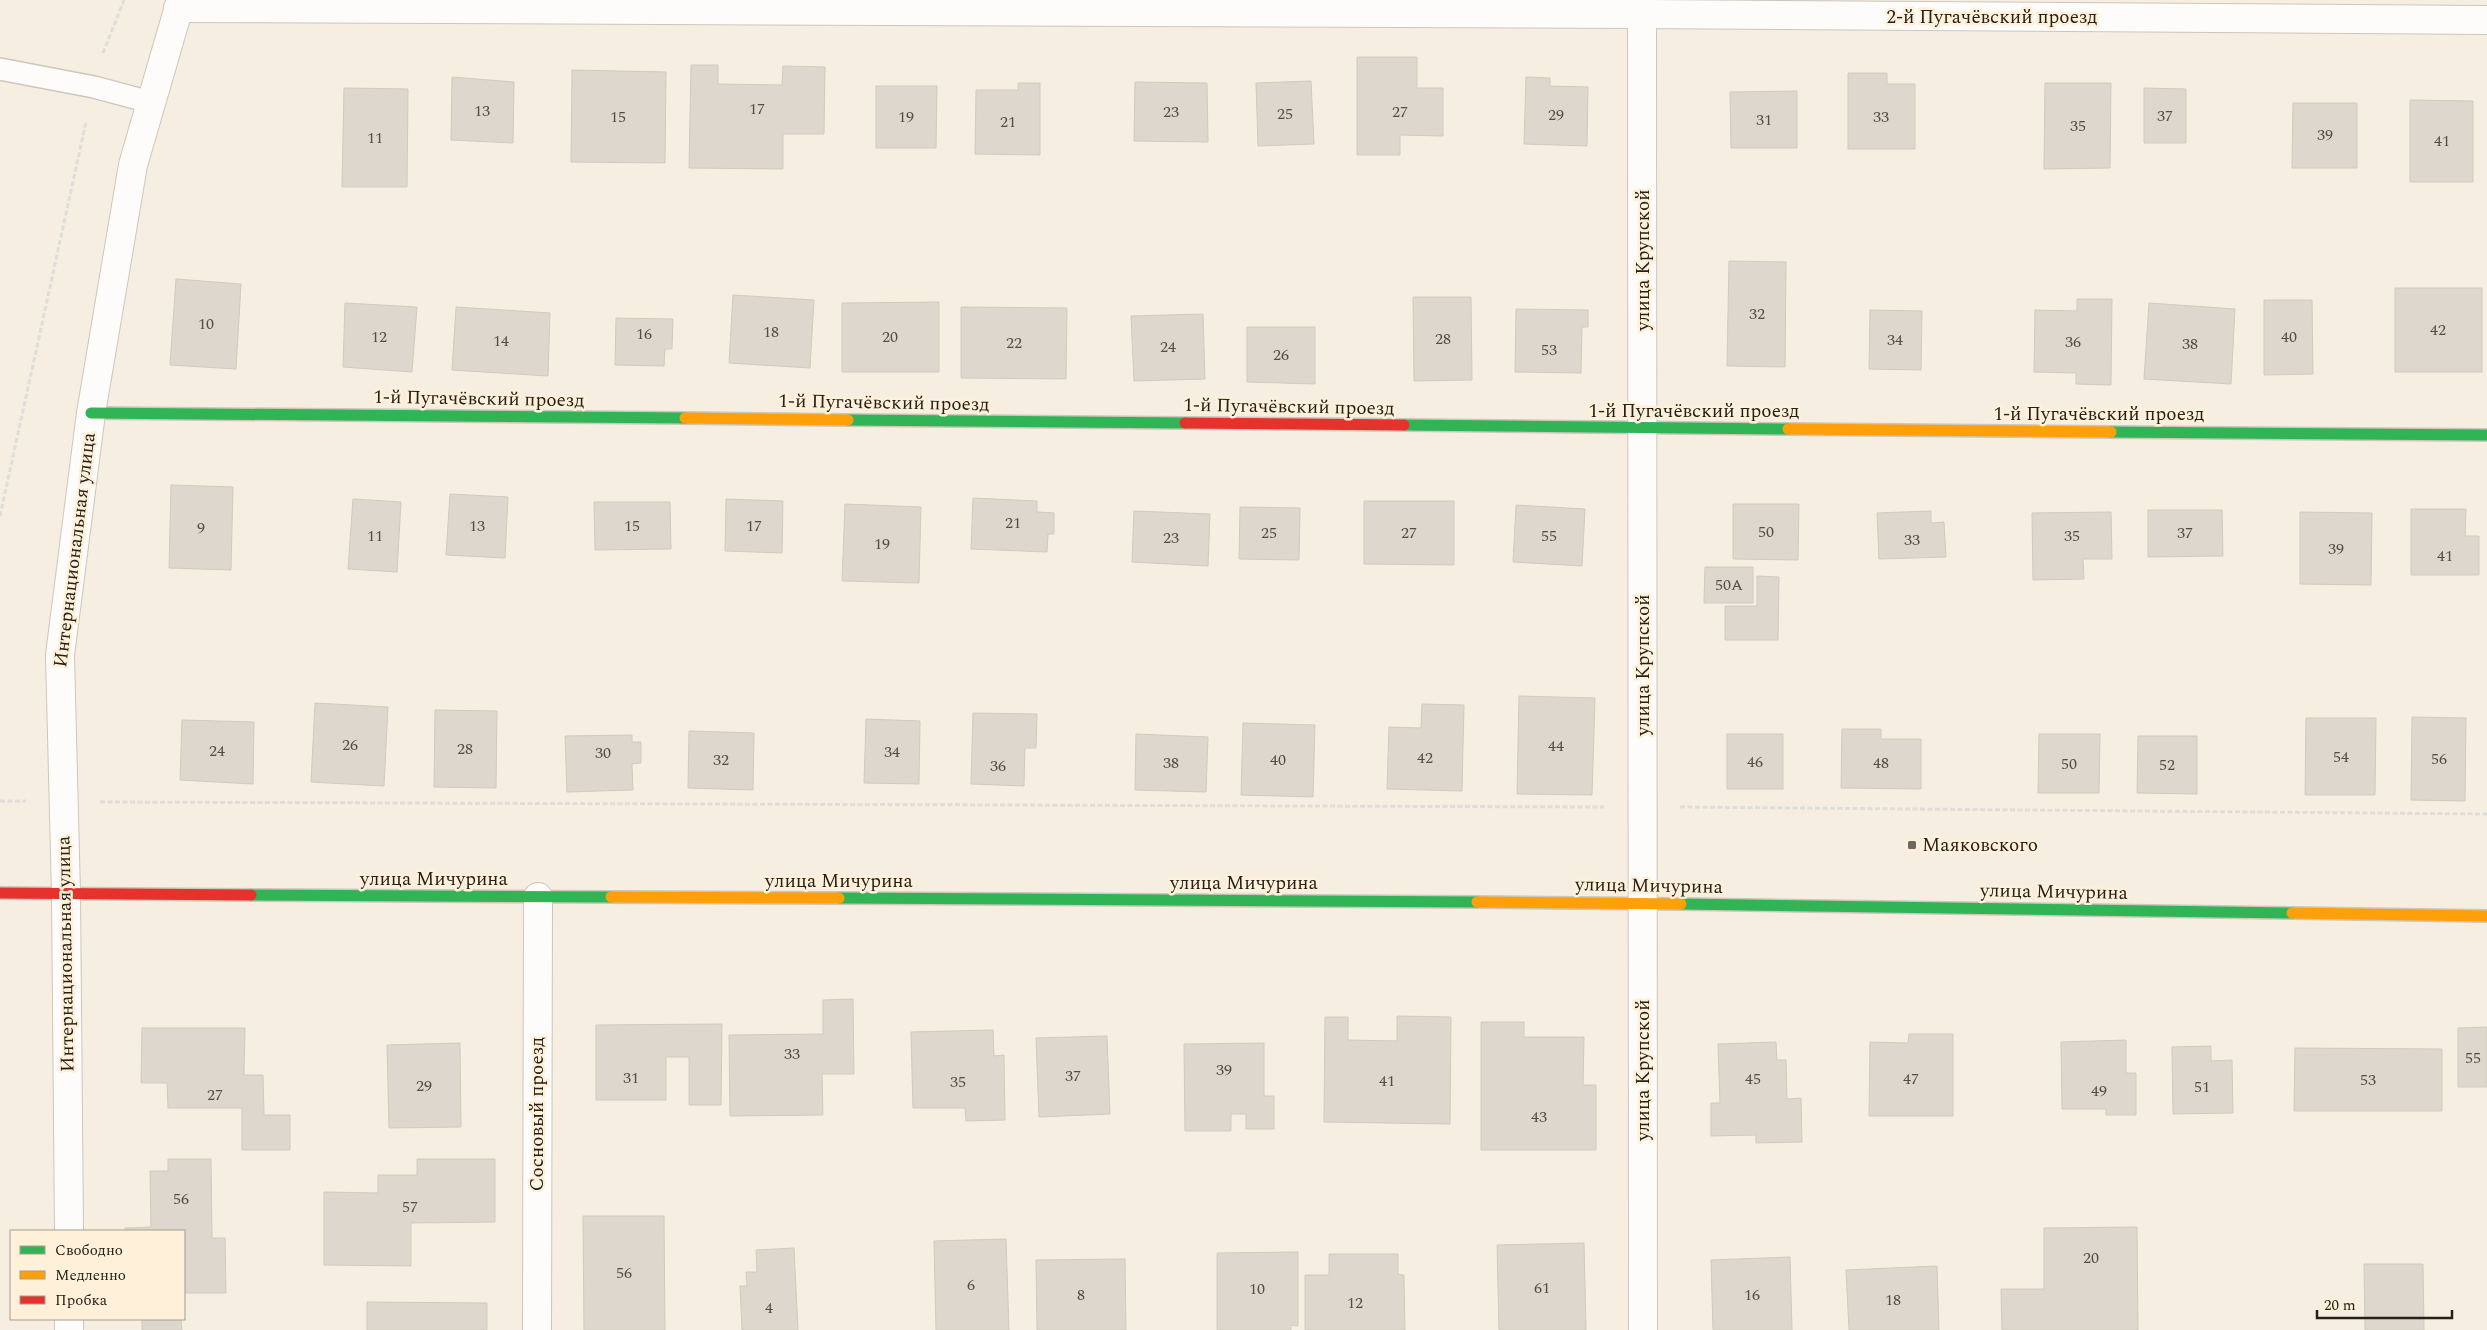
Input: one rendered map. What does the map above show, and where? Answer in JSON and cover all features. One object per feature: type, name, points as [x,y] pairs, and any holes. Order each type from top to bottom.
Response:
[{"type":"main road","name":"1-й Пугачёвский проезд","points":[[91,413],[2487,435]]},
{"type":"main road","name":"улица Мичурина","points":[[0,893],[1643,903],[2487,916]]},
{"type":"street","name":"2-й Пугачёвский проезд","points":[[179,4],[1642,7],[2487,20]]},
{"type":"street","name":"Интернациональная улица","points":[[68,1230],[66,894],[60,655],[91,413],[133,165],[179,4]]},
{"type":"street","name":"улица Крупской","points":[[1642,7],[1643,1330]]},
{"type":"street","name":"Сосновый проезд","points":[[537,1330],[538,897]]},
{"type":"lane","points":[[0,69],[94,87],[150,102]]},
{"type":"path","points":[[0,516],[94,87],[107,38],[124,0]]},
{"type":"path","points":[[64,801],[1643,807],[2487,814]]},
{"type":"building","points":[[1357,57],[1417,57],[1417,88],[1443,88],[1443,136],[1400,135],[1400,155],[1357,155]]},
{"type":"building","points":[[691,65],[718,65],[718,84],[782,85],[783,66],[825,67],[824,134],[783,134],[783,169],[689,168]]},
{"type":"building","points":[[572,70],[666,72],[665,163],[571,162]]},
{"type":"building","points":[[1848,73],[1887,73],[1887,84],[1915,84],[1915,149],[1848,149]]},
{"type":"building","points":[[452,77],[514,82],[513,143],[451,140]]},
{"type":"building","points":[[1526,77],[1550,78],[1550,86],[1588,87],[1587,146],[1524,144]]},
{"type":"building","points":[[1311,81],[1314,144],[1258,146],[1256,83]]},
{"type":"building","points":[[1135,82],[1207,83],[1208,142],[1134,141]]},
{"type":"building","points":[[1018,83],[1040,83],[1040,155],[975,154],[976,90],[1018,90]]},
{"type":"building","points":[[2045,83],[2111,83],[2110,168],[2044,169]]},
{"type":"building","points":[[876,86],[937,86],[936,148],[876,148]]},
{"type":"building","points":[[344,88],[408,89],[407,187],[342,187]]},
{"type":"building","points":[[2144,88],[2186,89],[2186,143],[2144,143]]},
{"type":"building","points":[[1797,91],[1797,148],[1731,148],[1730,92]]},
{"type":"building","points":[[2410,100],[2473,101],[2473,182],[2410,182]]},
{"type":"building","points":[[2293,103],[2357,103],[2357,168],[2292,168]]},
{"type":"building","points":[[1729,261],[1786,262],[1785,367],[1727,366]]},
{"type":"building","points":[[176,279],[241,284],[236,369],[170,365]]},
{"type":"building","points":[[2395,288],[2482,288],[2482,372],[2395,372]]},
{"type":"building","points":[[733,295],[814,300],[810,368],[729,363]]},
{"type":"building","points":[[1413,297],[1471,297],[1472,380],[1414,381]]},
{"type":"building","points":[[2077,299],[2112,299],[2111,385],[2076,384],[2076,373],[2034,372],[2035,310],[2077,311]]},
{"type":"building","points":[[2264,300],[2312,300],[2313,374],[2264,375]]},
{"type":"building","points":[[939,302],[939,372],[842,372],[842,303]]},
{"type":"building","points":[[345,303],[417,307],[412,372],[343,367]]},
{"type":"building","points":[[2149,303],[2235,309],[2231,384],[2144,379]]},
{"type":"building","points":[[456,307],[550,313],[548,376],[452,370]]},
{"type":"building","points":[[961,307],[1067,308],[1066,379],[961,378]]},
{"type":"building","points":[[1516,309],[1588,310],[1588,327],[1582,327],[1581,373],[1515,372]]},
{"type":"building","points":[[1870,310],[1922,311],[1921,370],[1869,369]]},
{"type":"building","points":[[1203,314],[1205,379],[1134,381],[1131,316]]},
{"type":"building","points":[[616,318],[673,319],[672,349],[665,349],[664,366],[615,365]]},
{"type":"building","points":[[1247,327],[1315,327],[1315,384],[1247,382]]},
{"type":"building","points":[[171,485],[233,487],[231,570],[169,568]]},
{"type":"building","points":[[450,494],[508,497],[505,558],[446,555]]},
{"type":"building","points":[[973,498],[1037,501],[1037,512],[1054,513],[1054,534],[1048,534],[1047,552],[971,549]]},
{"type":"building","points":[[353,499],[401,502],[397,572],[348,569]]},
{"type":"building","points":[[726,499],[783,501],[782,553],[725,551]]},
{"type":"building","points":[[1364,501],[1454,501],[1454,565],[1364,564]]},
{"type":"building","points":[[594,502],[670,502],[671,549],[595,550]]},
{"type":"building","points":[[845,504],[921,507],[919,583],[842,581]]},
{"type":"building","points":[[1733,504],[1799,504],[1798,560],[1733,559]]},
{"type":"building","points":[[1516,505],[1585,509],[1582,566],[1513,562]]},
{"type":"building","points":[[1240,507],[1300,508],[1299,560],[1239,559]]},
{"type":"building","points":[[2411,509],[2466,509],[2465,536],[2479,536],[2479,575],[2411,575]]},
{"type":"building","points":[[2148,510],[2222,510],[2223,556],[2148,557]]},
{"type":"building","points":[[1134,511],[1210,514],[1208,566],[1132,562]]},
{"type":"building","points":[[1931,511],[1931,523],[1944,522],[1946,557],[1879,559],[1877,513]]},
{"type":"building","points":[[2111,512],[2112,559],[2083,559],[2084,579],[2033,580],[2032,513]]},
{"type":"building","points":[[2300,512],[2372,513],[2371,585],[2300,584]]},
{"type":"building","points":[[1705,567],[1753,567],[1753,603],[1704,603]]},
{"type":"building","points":[[1757,576],[1779,577],[1778,640],[1725,640],[1725,606],[1757,606]]},
{"type":"building","points":[[1519,696],[1595,698],[1592,795],[1517,794]]},
{"type":"building","points":[[315,703],[388,707],[384,786],[311,782]]},
{"type":"building","points":[[1422,704],[1464,705],[1462,791],[1387,789],[1389,727],[1421,728]]},
{"type":"building","points":[[435,710],[497,711],[496,788],[434,787]]},
{"type":"building","points":[[973,713],[1037,714],[1036,748],[1025,748],[1024,786],[971,784]]},
{"type":"building","points":[[2412,717],[2466,718],[2465,801],[2411,800]]},
{"type":"building","points":[[2306,718],[2376,718],[2375,795],[2305,795]]},
{"type":"building","points":[[866,719],[920,721],[919,784],[864,783]]},
{"type":"building","points":[[182,720],[254,722],[253,784],[180,780]]},
{"type":"building","points":[[1243,723],[1315,725],[1313,797],[1241,795]]},
{"type":"building","points":[[1842,729],[1881,729],[1881,739],[1921,739],[1921,789],[1841,788]]},
{"type":"building","points":[[689,731],[754,733],[753,790],[688,788]]},
{"type":"building","points":[[1136,734],[1208,737],[1206,792],[1135,790]]},
{"type":"building","points":[[1727,734],[1783,734],[1783,789],[1727,789]]},
{"type":"building","points":[[2039,734],[2100,734],[2099,793],[2038,793]]},
{"type":"building","points":[[632,735],[632,742],[641,742],[641,763],[632,764],[633,790],[567,792],[565,736]]},
{"type":"building","points":[[2138,736],[2197,736],[2197,794],[2137,793]]},
{"type":"building","points":[[853,999],[854,1074],[822,1074],[823,1115],[730,1116],[729,1035],[823,1034],[823,1000]]},
{"type":"building","points":[[1397,1016],[1451,1017],[1450,1124],[1324,1122],[1325,1017],[1348,1017],[1348,1040],[1397,1041]]},
{"type":"building","points":[[1481,1022],[1524,1022],[1524,1037],[1584,1037],[1583,1085],[1596,1085],[1596,1150],[1481,1150]]},
{"type":"building","points":[[722,1024],[721,1105],[689,1105],[689,1057],[666,1057],[666,1100],[596,1100],[596,1025]]},
{"type":"building","points":[[2487,1027],[2487,1087],[2458,1087],[2458,1028]]},
{"type":"building","points":[[142,1028],[245,1028],[244,1075],[263,1075],[264,1115],[290,1115],[290,1150],[242,1150],[242,1108],[168,1108],[167,1083],[141,1083]]},
{"type":"building","points":[[993,1030],[994,1056],[1004,1055],[1005,1120],[966,1121],[965,1108],[913,1108],[911,1032]]},
{"type":"building","points":[[1909,1034],[1953,1034],[1953,1116],[1869,1116],[1870,1042],[1908,1043]]},
{"type":"building","points":[[1107,1036],[1110,1114],[1039,1117],[1036,1038]]},
{"type":"building","points":[[2126,1040],[2126,1073],[2136,1073],[2136,1115],[2106,1115],[2106,1109],[2062,1109],[2061,1042]]},
{"type":"building","points":[[1776,1042],[1777,1060],[1786,1060],[1787,1099],[1801,1098],[1802,1142],[1756,1143],[1756,1135],[1711,1136],[1711,1103],[1720,1103],[1718,1044]]},
{"type":"building","points":[[460,1043],[461,1127],[389,1128],[387,1045]]},
{"type":"building","points":[[1264,1043],[1264,1096],[1274,1096],[1274,1129],[1246,1129],[1246,1114],[1231,1114],[1231,1131],[1185,1131],[1184,1044]]},
{"type":"building","points":[[2211,1046],[2211,1061],[2232,1060],[2233,1113],[2173,1114],[2172,1047]]},
{"type":"building","points":[[2295,1048],[2442,1049],[2442,1111],[2294,1111]]},
{"type":"building","points":[[168,1159],[211,1159],[212,1238],[225,1238],[226,1293],[185,1293],[185,1230],[125,1230],[125,1228],[151,1227],[150,1171],[168,1171]]},
{"type":"building","points":[[417,1159],[495,1159],[495,1222],[411,1223],[411,1266],[324,1265],[324,1192],[378,1193],[378,1175],[417,1175]]},
{"type":"building","points":[[583,1216],[664,1216],[665,1330],[584,1330]]},
{"type":"building","points":[[2137,1227],[2138,1330],[2002,1330],[2001,1289],[2044,1289],[2044,1228]]},
{"type":"building","points":[[1006,1239],[1009,1330],[936,1330],[934,1241]]},
{"type":"building","points":[[1584,1243],[1586,1330],[1499,1330],[1497,1245]]},
{"type":"building","points":[[794,1248],[798,1330],[742,1330],[740,1286],[747,1286],[746,1272],[757,1272],[756,1250]]},
{"type":"building","points":[[1298,1252],[1298,1326],[1291,1325],[1291,1330],[1217,1330],[1217,1253]]},
{"type":"building","points":[[1329,1254],[1398,1254],[1398,1274],[1404,1275],[1405,1330],[1305,1330],[1305,1275],[1329,1275]]},
{"type":"building","points":[[1790,1257],[1792,1330],[1713,1330],[1711,1260]]},
{"type":"building","points":[[1125,1259],[1126,1330],[1037,1330],[1036,1260]]},
{"type":"building","points":[[2364,1264],[2423,1264],[2424,1330],[2365,1330]]},
{"type":"building","points":[[1937,1266],[1939,1330],[1849,1330],[1846,1270]]},
{"type":"building","points":[[367,1302],[487,1303],[487,1330],[367,1330]]},
{"type":"building","points":[[142,1320],[181,1320],[182,1330],[142,1330]]},
{"type":"traffic: fast","points":[[91,413],[685,418]]},
{"type":"traffic: fast","points":[[848,420],[1185,423]]},
{"type":"traffic: fast","points":[[1404,425],[1788,429]]},
{"type":"traffic: fast","points":[[2111,432],[2487,435]]},
{"type":"traffic: fast","points":[[251,895],[611,897]]},
{"type":"traffic: fast","points":[[839,898],[1477,902]]},
{"type":"traffic: fast","points":[[1681,904],[2292,913]]},
{"type":"traffic: slow","points":[[685,418],[848,420]]},
{"type":"traffic: slow","points":[[1788,429],[2111,432]]},
{"type":"traffic: slow","points":[[611,897],[839,898]]},
{"type":"traffic: slow","points":[[1477,902],[1681,904]]},
{"type":"traffic: slow","points":[[2292,913],[2487,916]]},
{"type":"traffic: jam","points":[[1185,423],[1404,425]]},
{"type":"traffic: jam","points":[[0,893],[251,895]]},
{"type":"place","name":"Маяковского","points":[[1912,845]]}]
